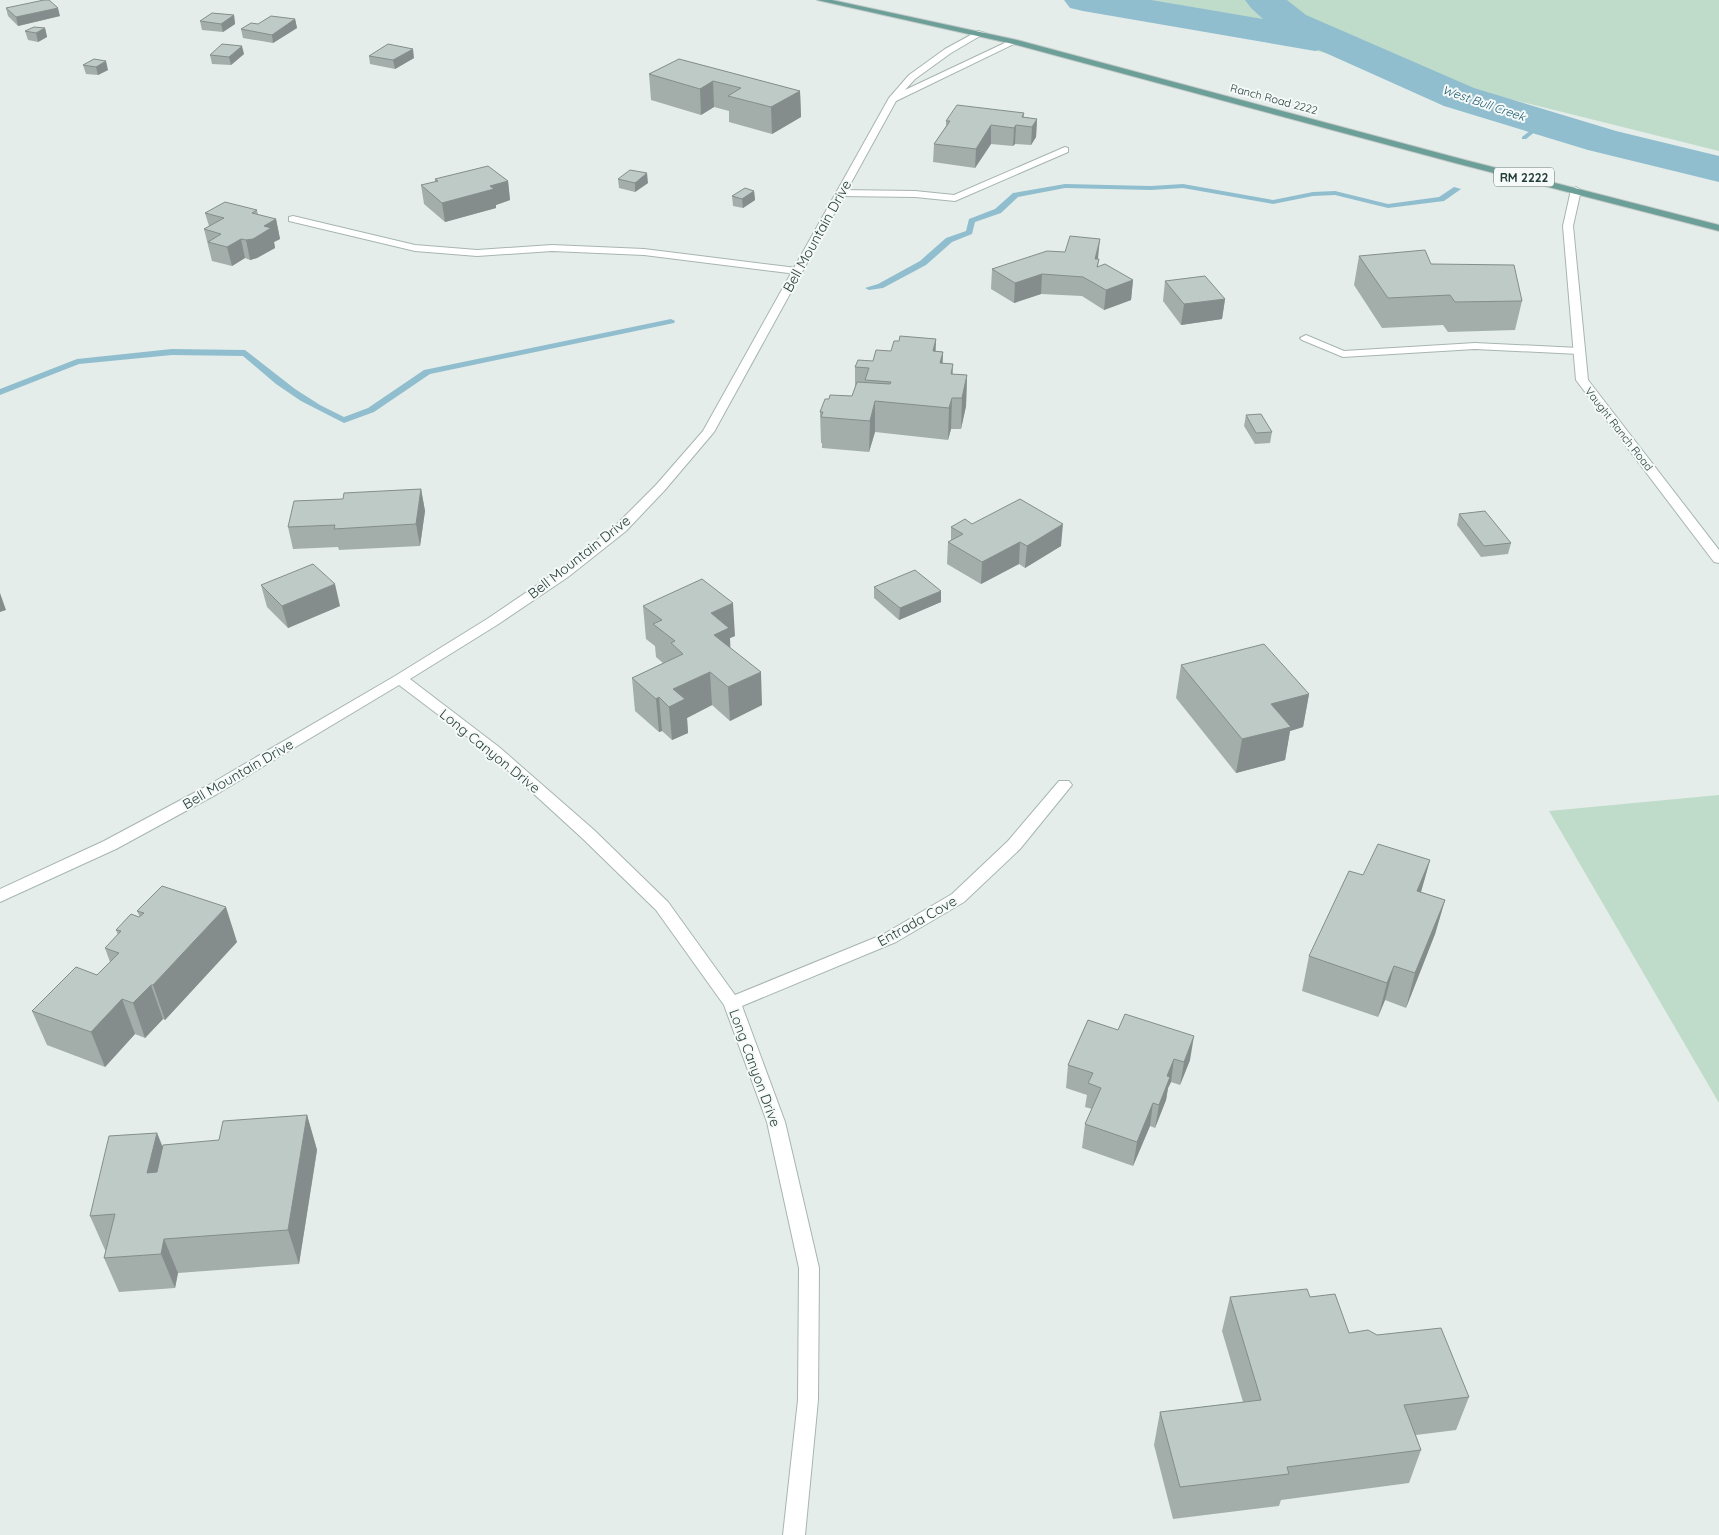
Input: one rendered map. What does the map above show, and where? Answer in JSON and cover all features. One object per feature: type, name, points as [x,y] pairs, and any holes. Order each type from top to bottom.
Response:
[{"type":"main road","name":"Ranch Road 2222","points":[[821,0],[981,33],[1462,162],[1719,228]]},
{"type":"street","name":"Bell Mountain Drive","points":[[0,896],[110,845],[203,795],[400,679],[492,622],[563,574],[620,528],[647,502],[708,432],[892,100],[912,78],[948,51],[981,33]]},
{"type":"street","points":[[892,100],[1014,42]]},
{"type":"street","points":[[840,193],[915,194],[955,198],[1065,150]]},
{"type":"street","name":"Vaught Ranch Road","points":[[1576,190],[1568,226],[1582,380],[1719,559]]},
{"type":"street","points":[[293,219],[415,248],[477,253],[552,248],[644,252],[797,272]]},
{"type":"street","points":[[1306,338],[1343,354],[1475,346],[1579,351]]},
{"type":"street","name":"Long Canyon Drive","points":[[400,679],[494,750],[588,834],[662,906],[732,1004],[776,1122],[809,1268],[808,1400],[794,1535]]},
{"type":"street","name":"Entrada Cove","points":[[732,1004],[890,938],[958,898],[1014,845],[1064,785]]},
{"type":"green space","points":[[1102,0],[1719,0],[1719,151],[1241,32]]},
{"type":"green space","points":[[1719,795],[1719,1103],[1549,811]]},
{"type":"building","points":[[49,0],[58,8],[16,17],[6,8]]},
{"type":"building","points":[[212,13],[234,15],[221,24],[200,21]]},
{"type":"building","points":[[271,16],[295,19],[272,35],[241,29],[251,23],[258,24]]},
{"type":"building","points":[[34,27],[45,28],[36,33],[25,31]]},
{"type":"building","points":[[222,44],[242,46],[229,57],[210,55]]},
{"type":"building","points":[[388,44],[413,49],[393,60],[369,56]]},
{"type":"building","points":[[94,59],[106,61],[96,67],[83,65]]},
{"type":"building","points":[[679,59],[800,91],[771,107],[728,96],[741,88],[713,81],[700,89],[649,74]]},
{"type":"building","points":[[957,105],[1024,113],[1022,117],[1037,119],[1032,127],[1016,125],[1014,128],[991,125],[976,149],[934,144],[950,121],[946,121]]},
{"type":"building","points":[[488,166],[508,181],[490,186],[494,189],[442,203],[421,185],[438,181],[435,179]]},
{"type":"building","points":[[630,170],[647,173],[635,183],[618,179]]},
{"type":"building","points":[[745,188],[754,191],[742,199],[732,196]]},
{"type":"building","points":[[225,202],[257,210],[252,213],[276,219],[264,226],[271,228],[253,239],[241,239],[227,247],[208,242],[221,234],[204,229],[224,218],[205,213]]},
{"type":"building","points":[[1070,236],[1100,239],[1095,259],[1099,259],[1097,267],[1105,264],[1133,280],[1106,290],[1083,277],[1042,274],[1015,283],[992,269],[1047,251],[1065,252]]},
{"type":"building","points":[[1425,250],[1431,264],[1514,265],[1522,301],[1455,302],[1450,295],[1388,298],[1359,256]]},
{"type":"building","points":[[1205,276],[1225,299],[1184,304],[1165,281]]},
{"type":"building","points":[[900,336],[936,339],[933,351],[943,352],[940,363],[953,364],[951,374],[967,375],[962,398],[952,398],[949,408],[875,401],[870,421],[821,417],[823,412],[820,412],[825,399],[829,399],[830,395],[852,396],[857,382],[890,384],[891,382],[865,380],[869,368],[855,367],[858,360],[873,361],[876,350],[891,351],[894,341],[899,341]]},
{"type":"building","points":[[1261,414],[1272,432],[1256,433],[1246,415]]},
{"type":"building","points":[[421,489],[416,524],[334,529],[335,525],[288,527],[294,501],[343,499],[344,493]]},
{"type":"building","points":[[1020,499],[1063,524],[1027,546],[1020,542],[982,562],[948,542],[963,534],[951,527],[965,519],[972,524]]},
{"type":"building","points":[[1485,511],[1511,543],[1484,546],[1459,514]]},
{"type":"building","points":[[313,564],[335,584],[282,606],[261,585]]},
{"type":"building","points":[[915,570],[941,591],[900,608],[874,587]]},
{"type":"building","points":[[702,579],[733,603],[711,613],[729,628],[714,635],[761,672],[728,687],[710,672],[673,689],[685,699],[669,707],[659,697],[656,699],[632,678],[683,654],[671,643],[675,641],[653,624],[662,620],[643,606]]},
{"type":"building","points":[[1264,644],[1309,694],[1271,704],[1291,727],[1242,739],[1181,665]]},
{"type":"building","points":[[1378,844],[1430,860],[1417,891],[1445,900],[1415,973],[1394,966],[1387,983],[1309,956],[1349,871],[1363,875]]},
{"type":"building","points":[[162,886],[226,907],[153,985],[133,1003],[122,999],[91,1032],[32,1011],[76,967],[97,975],[119,953],[105,948],[121,931],[116,930],[131,914],[139,917],[144,913],[137,911]]},
{"type":"building","points":[[1125,1014],[1194,1036],[1184,1062],[1174,1059],[1167,1076],[1170,1077],[1159,1105],[1153,1103],[1137,1142],[1085,1124],[1101,1088],[1088,1083],[1093,1073],[1068,1065],[1088,1020],[1118,1030]]},
{"type":"building","points":[[307,1115],[288,1230],[164,1239],[161,1254],[104,1258],[115,1214],[90,1216],[109,1136],[157,1133],[147,1173],[157,1172],[163,1145],[219,1140],[223,1121]]},
{"type":"building","points":[[1307,1289],[1310,1297],[1335,1294],[1349,1333],[1368,1330],[1377,1335],[1441,1328],[1469,1397],[1404,1405],[1421,1450],[1287,1467],[1289,1474],[1180,1487],[1160,1412],[1261,1400],[1230,1297]]},
{"type":"waterway","points":[[1083,0],[1315,39]]},
{"type":"waterway","name":"West Bull Creek","points":[[1264,0],[1292,23],[1459,97],[1603,141],[1719,169]]},
{"type":"waterway","points":[[1524,138],[1543,123]]},
{"type":"waterway","points":[[869,288],[880,286],[923,263],[949,240],[969,232],[972,221],[998,211],[1016,195],[1065,186],[1151,188],[1183,186],[1273,202],[1313,194],[1335,193],[1388,206],[1441,199],[1457,189]]},
{"type":"waterway","points":[[0,392],[77,362],[172,352],[245,353],[292,391],[317,407],[344,420],[371,410],[427,372],[671,321]]}]
